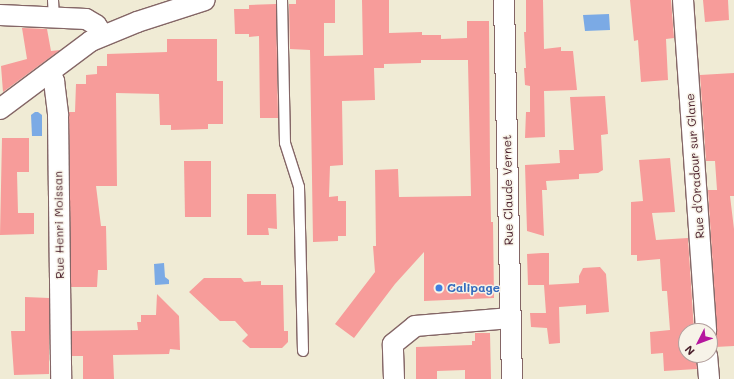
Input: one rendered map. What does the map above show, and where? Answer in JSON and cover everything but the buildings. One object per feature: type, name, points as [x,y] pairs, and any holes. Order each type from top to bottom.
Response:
[{"type":"street","points":[[0,109],[92,41],[103,35],[205,0]]},
{"type":"street","name":"Rue Claude Vernet","points":[[504,0],[512,379]]},
{"type":"street","name":"Rue d'Oradour sur Glane","points":[[684,0],[705,323]]},
{"type":"street","points":[[0,15],[54,8],[86,19],[96,25],[103,35]]},
{"type":"street","name":"Rue Henri Moissan","points":[[49,74],[54,81],[58,116],[61,379]]},
{"type":"street","points":[[394,379],[393,344],[415,326],[511,318]]},
{"type":"street","points":[[708,363],[709,379]]},
{"type":"lane","points":[[282,0],[285,143],[300,187],[303,351]]},
{"type":"water","points":[[609,14],[610,30],[585,31],[583,15]]},
{"type":"water","points":[[35,112],[42,115],[42,136],[32,136],[31,115]]},
{"type":"water","points":[[164,263],[165,277],[169,280],[169,284],[155,285],[154,264]]},
{"type":"place","name":"Calipage","points":[[439,288]]}]
